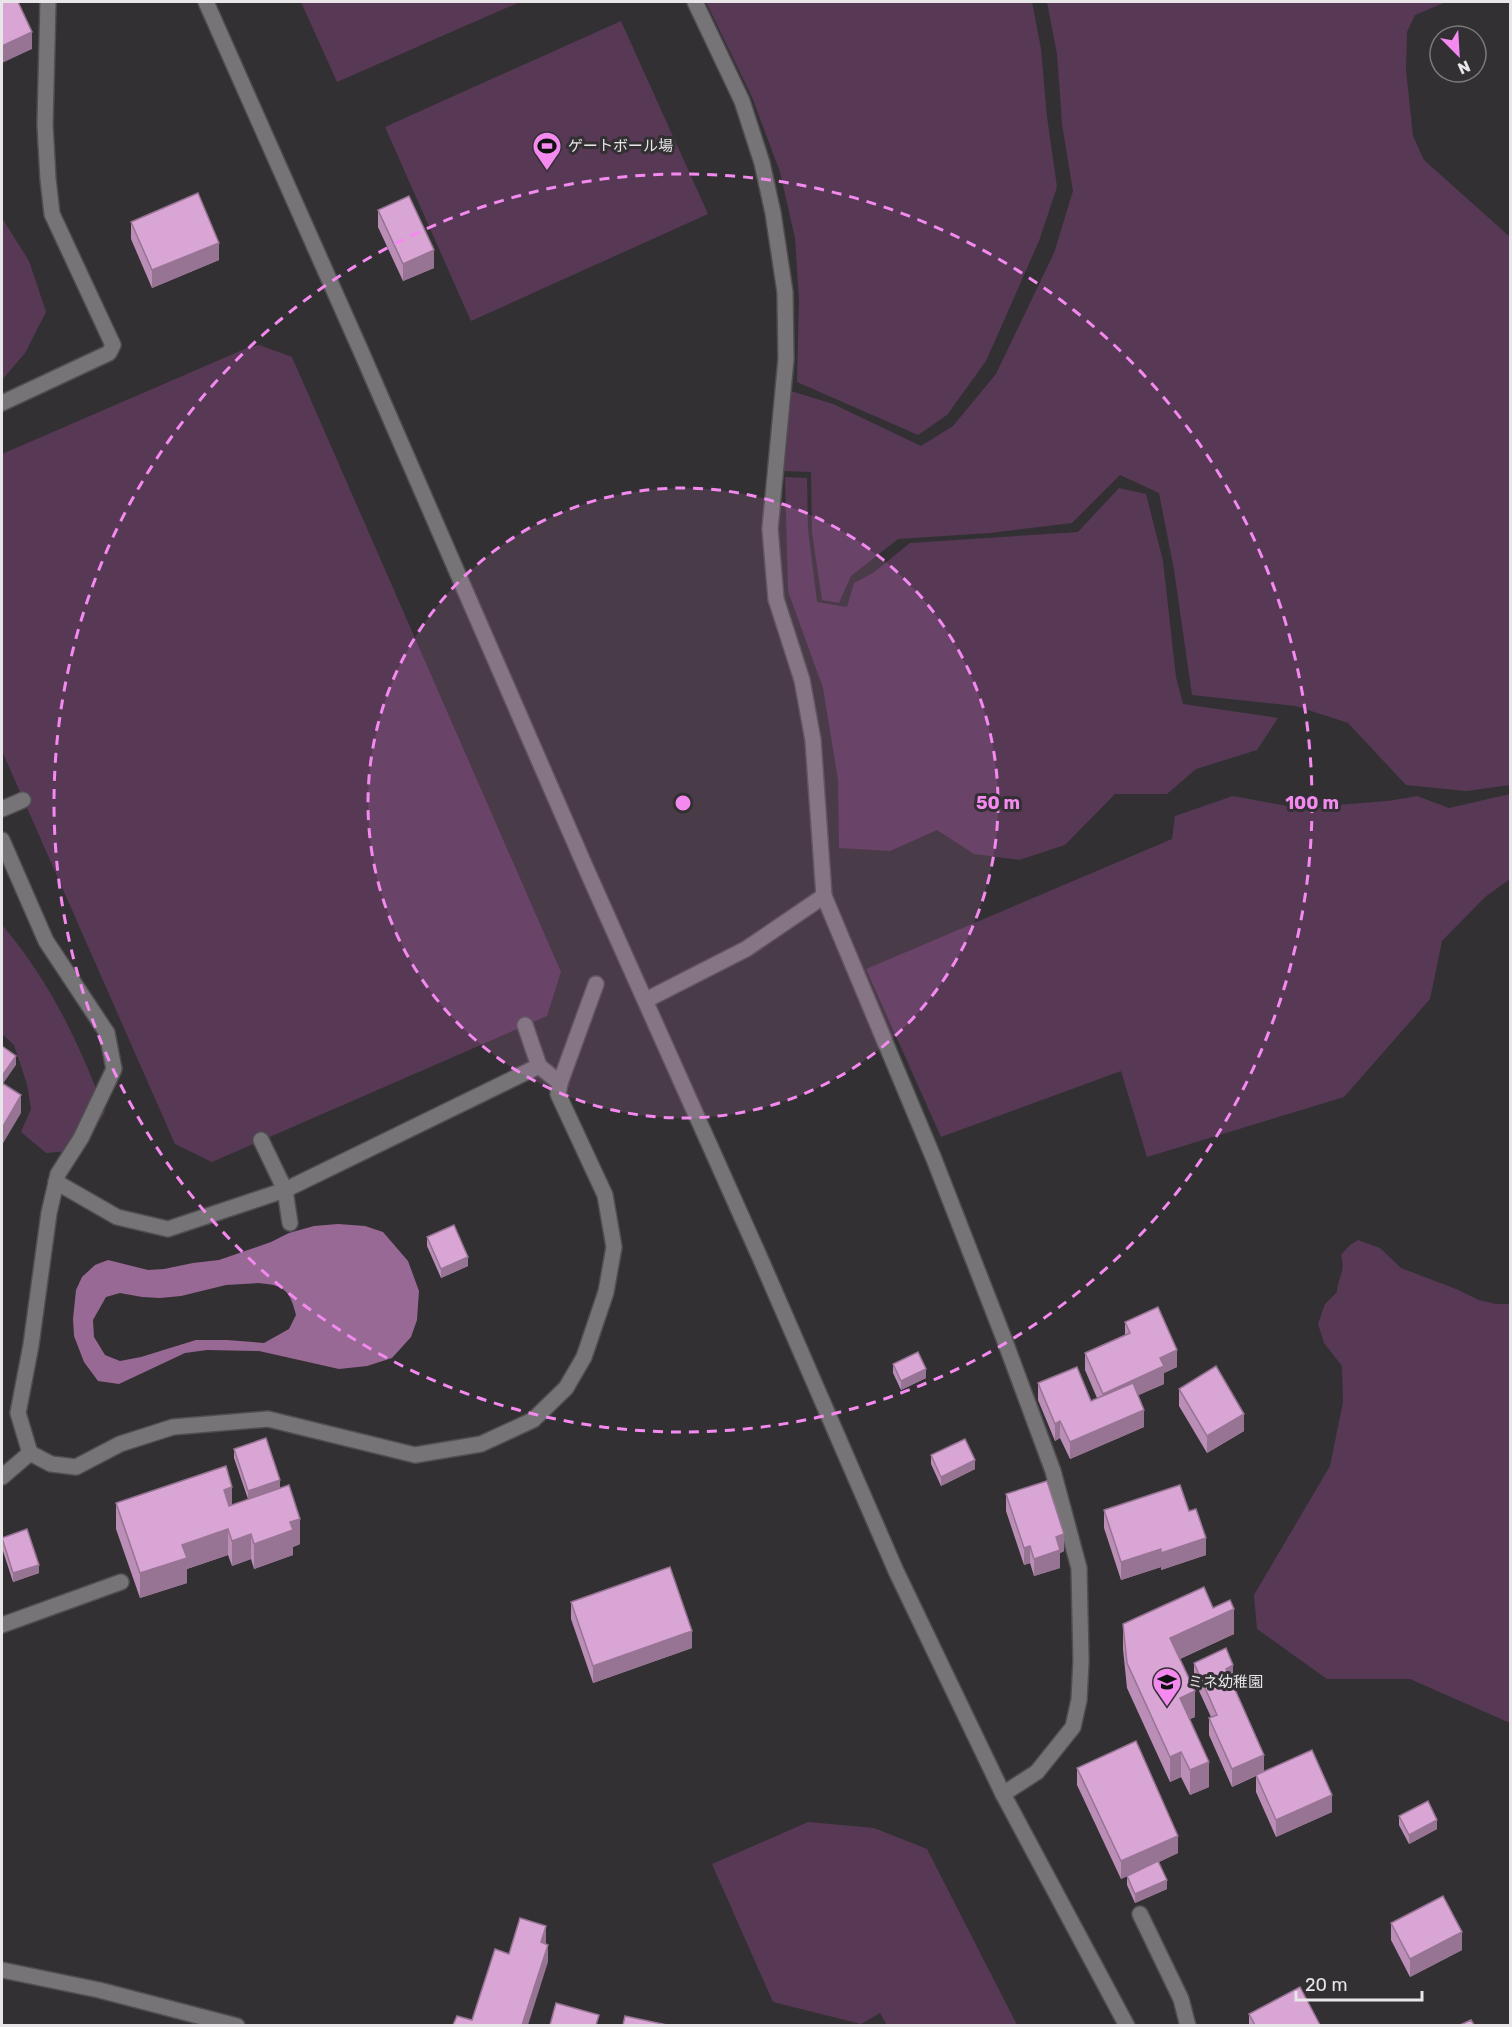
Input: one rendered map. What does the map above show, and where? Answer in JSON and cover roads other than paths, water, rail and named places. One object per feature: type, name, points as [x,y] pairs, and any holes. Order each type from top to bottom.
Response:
[{"type":"street","points":[[2,403],[109,353],[113,345],[52,214],[45,125],[48,2]]},
{"type":"street","points":[[206,2],[896,1571],[1003,1794],[1127,2025]]},
{"type":"street","points":[[695,2],[742,101],[762,163],[773,213],[785,292],[786,358],[770,529],[776,599],[802,680],[813,740],[824,896],[934,1159],[1003,1336],[1053,1471],[1079,1568],[1081,1661],[1079,1700],[1073,1727],[1037,1772],[1003,1794]]},
{"type":"street","points":[[2,809],[23,800]]},
{"type":"street","points":[[2,840],[46,941],[107,1033],[114,1069],[81,1138],[58,1174],[48,1213],[31,1345],[18,1413],[30,1453],[51,1464],[76,1467],[120,1444],[173,1427],[268,1419],[415,1455],[481,1444],[534,1420],[566,1388],[584,1357],[606,1292],[614,1247],[605,1195],[558,1094],[596,984]]},
{"type":"street","points":[[646,1000],[746,949],[824,896]]},
{"type":"street","points":[[525,1025],[539,1066],[560,1083]]},
{"type":"street","points":[[57,1182],[117,1217],[168,1230],[285,1190],[539,1066]]},
{"type":"street","points":[[261,1140],[285,1190],[290,1223]]},
{"type":"street","points":[[2,1477],[30,1453]]},
{"type":"street","points":[[2,1625],[121,1582]]},
{"type":"street","points":[[1140,1914],[1181,1999],[1188,2025]]},
{"type":"street","points":[[2,1970],[99,1990],[237,2025]]},
{"type":"place","name":"ゲートボール場","points":[[547,172]]},
{"type":"place","name":"ミネ幼稚園","points":[[1167,1708]]}]
